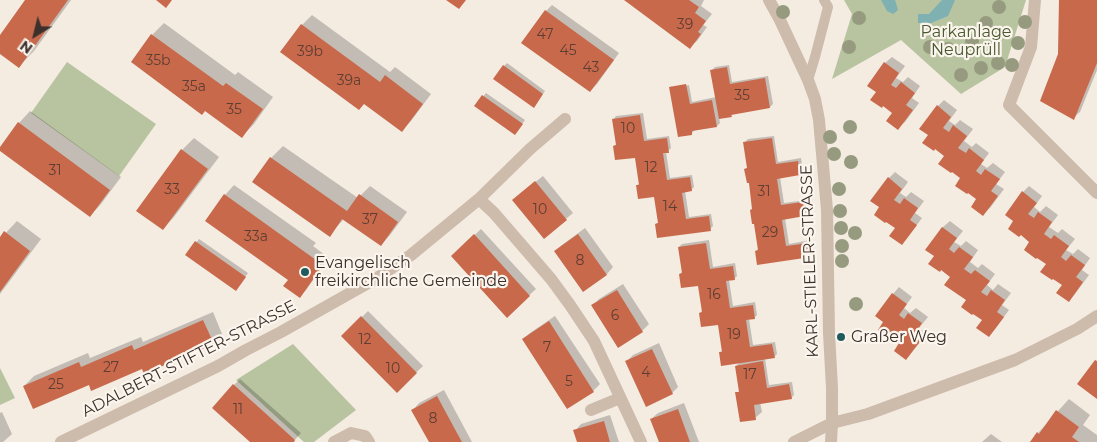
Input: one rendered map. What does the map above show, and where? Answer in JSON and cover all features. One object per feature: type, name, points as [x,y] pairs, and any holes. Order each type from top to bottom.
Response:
[{"type":"street","name":"KARL-STIELER-STRASSE","points":[[769,0],[808,80],[819,120],[827,210],[831,442]]},
{"type":"street","points":[[1035,0],[1030,47],[1009,105],[1097,192]]},
{"type":"street","name":"ADALBERT-STIFTER-STRASSE","points":[[61,442],[218,366],[377,278],[412,255],[480,199],[530,149],[565,119]]},
{"type":"street","points":[[480,199],[538,265],[570,305],[594,341],[641,442]]},
{"type":"street","points":[[794,442],[832,423],[868,414],[1016,360],[1077,329],[1097,316]]},
{"type":"street","points":[[591,410],[620,398]]},
{"type":"street","points":[[334,442],[351,433],[365,436],[369,442]]},
{"type":"lane","points":[[808,80],[828,7],[824,0]]},
{"type":"green space","name":"Parkanlage Neuprüll","points":[[844,0],[1026,0],[1005,67],[961,94],[901,40],[832,79],[852,14]]},
{"type":"green space","points":[[67,62],[156,124],[119,176],[31,113]]},
{"type":"green space","points":[[293,344],[356,410],[314,442],[304,442],[236,380]]},
{"type":"green space","points":[[0,368],[15,398],[0,405]]},
{"type":"water","points":[[881,0],[895,0],[898,10],[893,14],[887,11]]},
{"type":"water","points":[[942,0],[955,0],[948,16],[931,23],[918,23],[918,14],[929,14]]},
{"type":"building","points":[[25,0],[68,0],[19,68],[0,54],[0,35]]},
{"type":"building","points":[[156,0],[172,0],[166,8]]},
{"type":"building","points":[[446,0],[466,0],[459,9]]},
{"type":"building","points":[[624,0],[689,0],[699,7],[695,13],[706,21],[698,32],[701,34],[690,49]]},
{"type":"building","points":[[1059,0],[1097,0],[1097,63],[1074,120],[1040,101],[1058,54]]},
{"type":"building","points":[[545,10],[614,60],[590,92],[521,43]]},
{"type":"building","points":[[301,24],[380,82],[385,75],[423,104],[402,132],[364,104],[359,110],[280,52]]},
{"type":"building","points":[[151,34],[223,86],[226,83],[263,109],[242,138],[205,111],[202,115],[131,62]]},
{"type":"building","points":[[884,62],[899,73],[891,85],[896,88],[901,82],[915,93],[906,105],[913,110],[898,130],[886,121],[892,113],[870,100],[876,92],[867,86]]},
{"type":"building","points":[[503,65],[543,94],[534,108],[493,79]]},
{"type":"building","points":[[727,67],[730,84],[765,78],[770,108],[719,119],[710,70]]},
{"type":"building","points":[[686,84],[690,104],[712,100],[717,127],[692,131],[692,135],[678,137],[669,87]]},
{"type":"building","points":[[482,95],[523,124],[515,135],[474,106]]},
{"type":"building","points":[[937,105],[951,117],[943,128],[949,132],[953,125],[967,136],[958,148],[966,153],[969,148],[984,160],[976,171],[981,175],[985,169],[1000,179],[991,191],[998,196],[983,216],[971,207],[976,199],[955,186],[960,178],[938,164],[944,156],[922,143],[928,135],[919,129]]},
{"type":"building","points":[[640,115],[644,141],[667,138],[669,153],[663,153],[667,180],[690,177],[692,191],[682,193],[686,219],[709,216],[711,231],[657,238],[655,224],[658,223],[654,197],[638,199],[636,185],[639,185],[635,158],[615,160],[613,146],[616,145],[612,119]]},
{"type":"building","points":[[18,122],[110,190],[90,217],[0,151],[0,147]]},
{"type":"building","points":[[772,138],[776,164],[798,161],[800,175],[777,179],[781,205],[803,202],[805,216],[782,220],[786,246],[809,243],[811,257],[757,265],[755,251],[758,250],[750,210],[752,209],[749,183],[747,183],[744,169],[747,168],[743,142]]},
{"type":"building","points":[[181,149],[208,169],[163,230],[136,211]]},
{"type":"building","points":[[270,157],[347,211],[359,194],[398,222],[381,246],[342,219],[330,237],[252,182]]},
{"type":"building","points":[[888,177],[902,189],[894,200],[900,204],[904,198],[918,208],[910,220],[917,225],[902,245],[889,236],[895,228],[874,215],[879,207],[870,201]]},
{"type":"building","points":[[535,181],[567,220],[544,239],[512,200]]},
{"type":"building","points":[[1022,191],[1037,203],[1028,214],[1034,218],[1038,212],[1052,222],[1044,234],[1051,239],[1054,235],[1069,246],[1061,257],[1066,261],[1071,255],[1085,265],[1076,277],[1083,282],[1069,302],[1056,293],[1062,285],[1040,272],[1046,264],[1024,250],[1029,242],[1021,235],[1019,237],[1008,229],[1013,221],[1005,215]]},
{"type":"building","points":[[224,194],[323,265],[300,298],[283,286],[288,280],[205,221]]},
{"type":"building","points":[[942,227],[957,238],[949,249],[954,253],[959,247],[973,257],[964,269],[971,274],[975,270],[990,281],[981,292],[987,296],[991,290],[1005,300],[997,312],[1004,317],[989,337],[976,328],[982,320],[961,307],[966,300],[944,285],[950,277],[928,264],[934,256],[925,250]]},
{"type":"building","points":[[4,231],[30,251],[0,292],[0,237]]},
{"type":"building","points":[[474,234],[530,296],[507,318],[451,256]]},
{"type":"building","points":[[578,234],[607,275],[583,292],[554,251]]},
{"type":"building","points":[[195,241],[246,277],[236,291],[185,255]]},
{"type":"building","points":[[706,243],[710,269],[733,266],[735,280],[726,281],[730,308],[753,305],[755,319],[746,320],[750,347],[772,344],[775,358],[721,366],[719,352],[722,352],[718,325],[701,327],[699,313],[702,312],[698,286],[681,288],[679,274],[682,273],[678,247]]},
{"type":"building","points":[[617,290],[643,332],[618,348],[591,305]]},
{"type":"building","points":[[892,293],[907,304],[899,315],[904,319],[908,313],[922,323],[914,335],[921,340],[906,360],[894,351],[899,343],[891,337],[889,339],[878,330],[883,322],[875,316]]},
{"type":"building","points":[[361,316],[417,373],[397,393],[341,336]]},
{"type":"building","points":[[203,320],[214,344],[144,374],[142,369],[91,391],[89,385],[33,409],[23,386],[79,362],[81,367],[132,345],[134,350]]},
{"type":"building","points":[[549,321],[594,392],[567,409],[522,339]]},
{"type":"building","points":[[652,349],[673,394],[646,407],[625,361]]},
{"type":"building","points":[[1095,360],[1097,361],[1097,399],[1077,384]]},
{"type":"building","points":[[763,361],[767,388],[789,384],[792,399],[754,405],[756,420],[740,422],[735,392],[739,392],[735,366]]},
{"type":"building","points":[[233,384],[295,440],[294,442],[250,442],[212,408]]},
{"type":"building","points":[[437,396],[462,442],[429,442],[411,410]]},
{"type":"building","points":[[678,409],[690,442],[659,442],[650,419]]},
{"type":"building","points":[[1056,410],[1079,427],[1072,437],[1079,442],[1030,442],[1037,432],[1039,434]]},
{"type":"building","points":[[604,421],[610,442],[577,442],[573,430]]},
{"type":"place","name":"Evangelisch freikirchliche Gemeinde","points":[[305,272]]},
{"type":"place","name":"Graßer Weg","points":[[841,337]]}]
